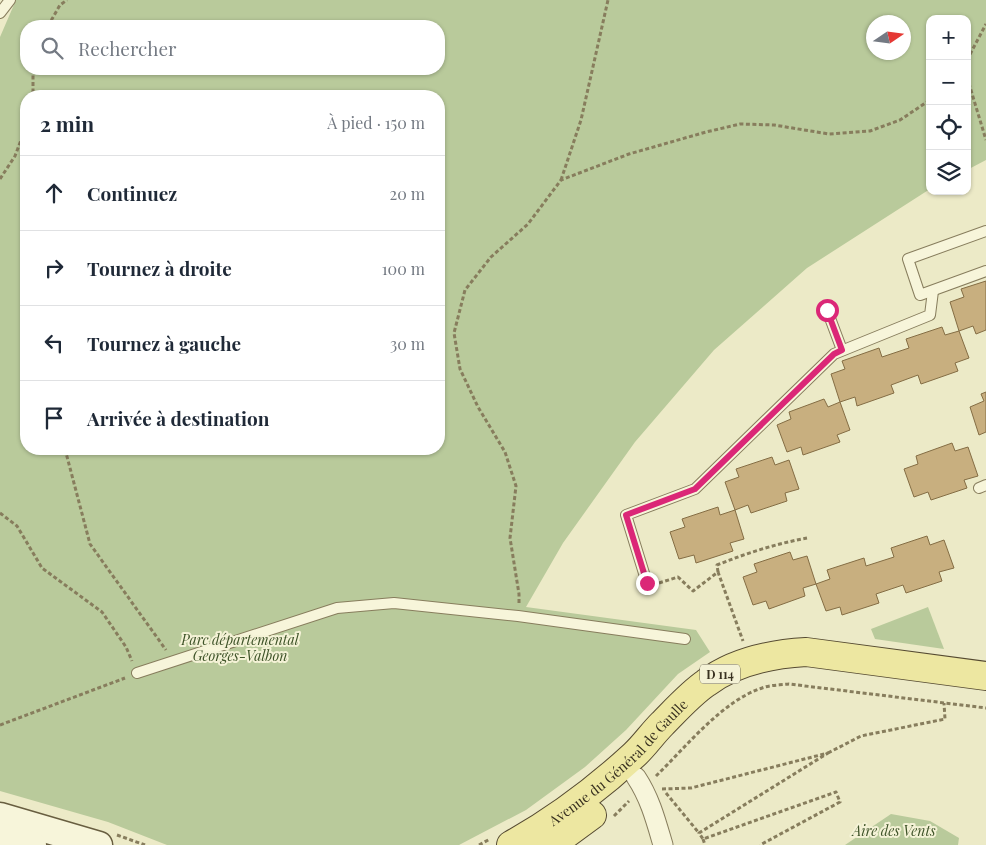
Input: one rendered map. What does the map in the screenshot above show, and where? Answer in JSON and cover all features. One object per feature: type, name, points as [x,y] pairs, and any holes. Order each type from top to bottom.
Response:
[{"type":"main road","name":"Avenue du Général de Gaulle","points":[[504,840],[538,830],[570,808],[636,754],[661,725],[705,683],[724,671],[747,662],[778,653],[806,652],[986,676]]},
{"type":"main road","name":"Avenue du Général de Gaulle","points":[[550,845],[640,782],[648,766],[697,711],[714,696],[751,676],[780,667],[807,666],[986,690]]},
{"type":"main road","points":[[0,816],[99,845]]},
{"type":"main road","points":[[0,836],[32,845]]},
{"type":"street","points":[[640,782],[663,845]]},
{"type":"lane","points":[[0,13],[10,0]]},
{"type":"lane","points":[[986,230],[908,259],[920,295],[986,271]]},
{"type":"lane","points":[[647,583],[626,515],[695,489],[834,354],[930,315],[933,291]]},
{"type":"lane","points":[[827,310],[842,350]]},
{"type":"lane","points":[[137,673],[337,608],[394,604],[518,616],[685,639]]},
{"type":"path","points":[[51,20],[60,5],[67,0]]},
{"type":"path","points":[[518,616],[520,594],[510,538],[516,486],[506,452],[478,407],[460,369],[454,334],[465,290],[491,257],[528,224],[561,180],[581,120],[608,0]]},
{"type":"path","points":[[971,52],[986,24]]},
{"type":"path","points":[[33,75],[33,90]]},
{"type":"path","points":[[971,90],[986,140]]},
{"type":"path","points":[[561,180],[629,154],[740,124],[774,125],[829,134],[870,130],[900,120],[926,103]]},
{"type":"path","points":[[0,179],[15,156],[20,142]]},
{"type":"path","points":[[67,455],[90,544],[174,661]]},
{"type":"path","points":[[0,513],[17,526],[42,568],[102,612],[126,647],[137,673],[0,725]]},
{"type":"path","points":[[744,646],[717,565],[752,551],[807,538]]},
{"type":"path","points":[[647,583],[649,585],[678,578],[693,591],[718,572]]},
{"type":"path","points":[[612,817],[640,782],[726,707],[763,687],[789,684],[986,708]]},
{"type":"path","points":[[699,833],[828,753],[861,736],[945,719],[944,703]]},
{"type":"path","points":[[640,782],[663,789],[691,788],[828,753]]},
{"type":"path","points":[[663,789],[699,833],[705,845]]},
{"type":"path","points":[[703,839],[836,792],[840,802],[760,845]]},
{"type":"path","points":[[479,845],[504,840]]},
{"type":"green space","name":"Parc départemental Georges-Valbon","points":[[16,0],[986,0],[986,160],[971,168],[971,15],[926,15],[926,192],[807,268],[714,350],[635,442],[563,543],[526,607],[696,630],[710,652],[678,674],[626,730],[585,767],[526,810],[459,845],[167,845],[108,822],[0,791],[0,37]]},
{"type":"green space","points":[[928,607],[944,649],[875,639],[871,629]]},
{"type":"green space","name":"Aire des Vents","points":[[891,814],[930,821],[959,838],[958,845],[845,845]]},
{"type":"building","points":[[986,281],[986,330],[976,334],[973,326],[959,331],[950,302],[964,297],[961,289]]},
{"type":"building","points":[[942,327],[945,335],[959,331],[969,358],[955,363],[958,371],[921,384],[918,375],[891,385],[894,393],[857,406],[855,397],[840,402],[831,374],[845,369],[842,361],[879,348],[882,357],[909,348],[906,339]]},
{"type":"building","points":[[986,392],[986,432],[979,435],[970,407],[984,401],[981,394]]},
{"type":"building","points":[[824,399],[828,407],[840,402],[850,430],[837,435],[840,442],[803,455],[801,447],[787,452],[777,425],[791,419],[789,412]]},
{"type":"building","points":[[952,443],[955,451],[968,447],[978,476],[964,480],[967,488],[931,500],[928,492],[914,497],[904,469],[918,464],[916,456]]},
{"type":"building","points":[[772,457],[775,465],[789,460],[799,489],[785,493],[787,501],[751,513],[748,505],[735,510],[725,482],[739,477],[736,469]]},
{"type":"building","points":[[718,507],[720,515],[735,510],[744,539],[730,543],[733,551],[696,563],[694,555],[679,559],[670,532],[685,527],[682,519]]},
{"type":"building","points":[[927,536],[930,545],[944,540],[954,568],[939,572],[942,581],[906,593],[903,585],[876,594],[879,603],[842,615],[840,607],[826,611],[816,584],[830,579],[827,570],[864,558],[866,566],[894,557],[891,548]]},
{"type":"building","points":[[790,552],[793,560],[807,556],[816,584],[803,588],[805,596],[769,609],[766,601],[753,605],[743,577],[757,572],[754,564]]},
{"type":"route","points":[[647,583],[626,515],[695,489],[834,354],[842,350],[827,310]]}]
